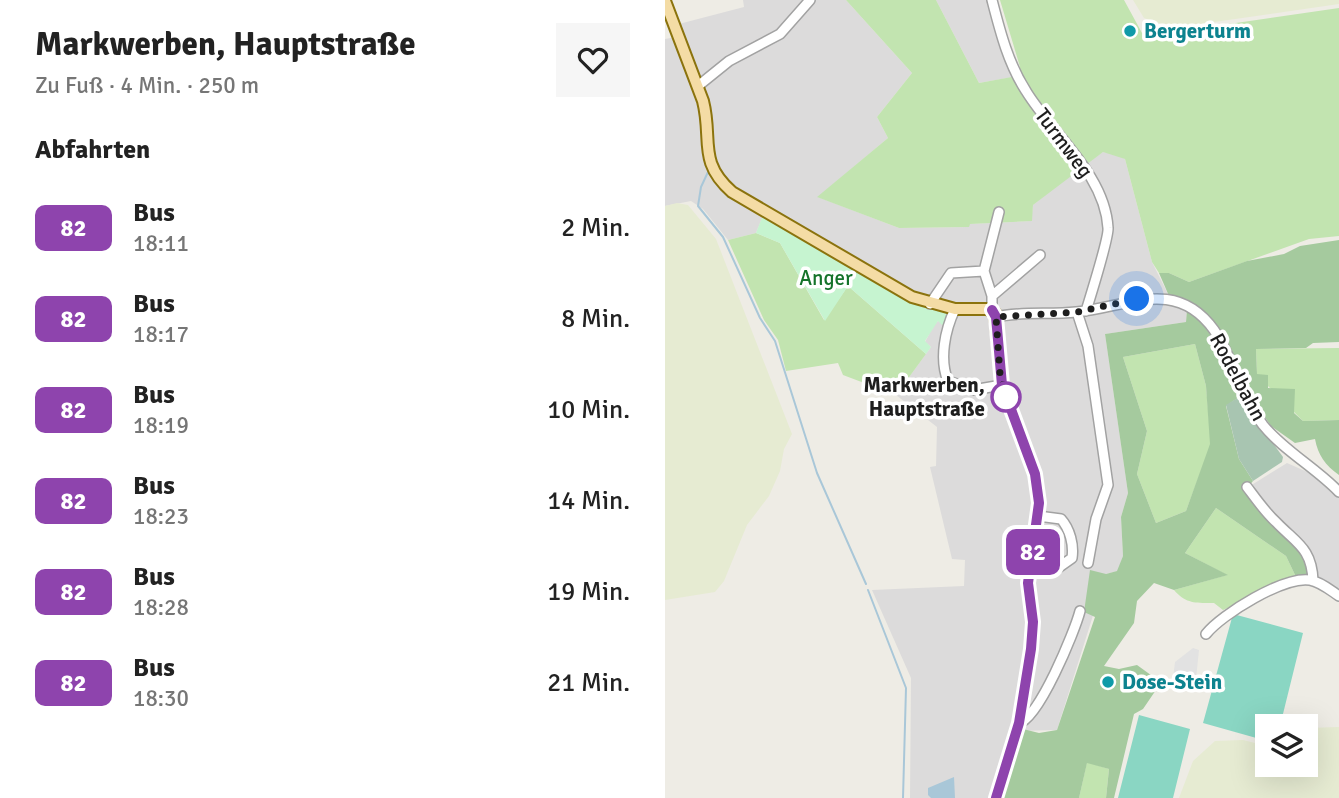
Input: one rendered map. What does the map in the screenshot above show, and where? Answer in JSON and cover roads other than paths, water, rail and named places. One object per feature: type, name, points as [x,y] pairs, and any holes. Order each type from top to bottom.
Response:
[{"type":"main road","points":[[665,1],[698,86],[707,117],[708,160],[720,181],[862,269],[930,304],[994,314],[1002,385],[1035,474],[1038,516],[1028,583],[1033,630],[1019,723],[996,798]]},
{"type":"street","points":[[698,86],[729,61],[780,34],[810,0]]},
{"type":"street","name":"Turmweg","points":[[992,0],[1010,59],[1026,91],[1090,177],[1106,215],[1108,237],[1081,312]]},
{"type":"street","points":[[994,314],[992,296],[984,271],[999,212]]},
{"type":"street","points":[[992,296],[1040,255]]},
{"type":"street","points":[[930,304],[951,273],[984,271]]},
{"type":"street","name":"Rodelbahn","points":[[994,314],[1081,312],[1122,301],[1149,298],[1184,305],[1197,312],[1221,342],[1242,390],[1266,428],[1339,492]]},
{"type":"street","points":[[955,309],[944,347],[944,372],[948,381],[973,390],[1002,385]]},
{"type":"street","points":[[1081,312],[1108,485],[1096,519],[1088,563]]},
{"type":"street","points":[[1247,488],[1276,522],[1301,545],[1313,563],[1313,581]]},
{"type":"street","points":[[1030,565],[1055,570],[1071,561],[1073,548],[1061,519],[1038,516]]},
{"type":"street","points":[[1073,548],[1090,550]]},
{"type":"street","points":[[1206,634],[1223,615],[1238,606],[1293,582],[1313,581],[1339,596]]},
{"type":"street","points":[[1019,723],[1026,721],[1043,699],[1080,611]]},
{"type":"water","points":[[954,777],[955,798],[931,798],[928,795],[928,788]]},
{"type":"waterway","points":[[708,172],[701,187],[698,206],[723,237],[760,318],[775,341],[817,473],[866,584]]},
{"type":"waterway","points":[[868,590],[906,688],[903,798]]},
{"type":"place","name":"Bergerturm","points":[[1130,31]]},
{"type":"place","name":"Markwerben, Hauptstraße","points":[[1006,397]]},
{"type":"place","name":"Dose-Stein","points":[[1108,682]]},
{"type":"park label","name":"Anger","points":[[826,278]]}]
